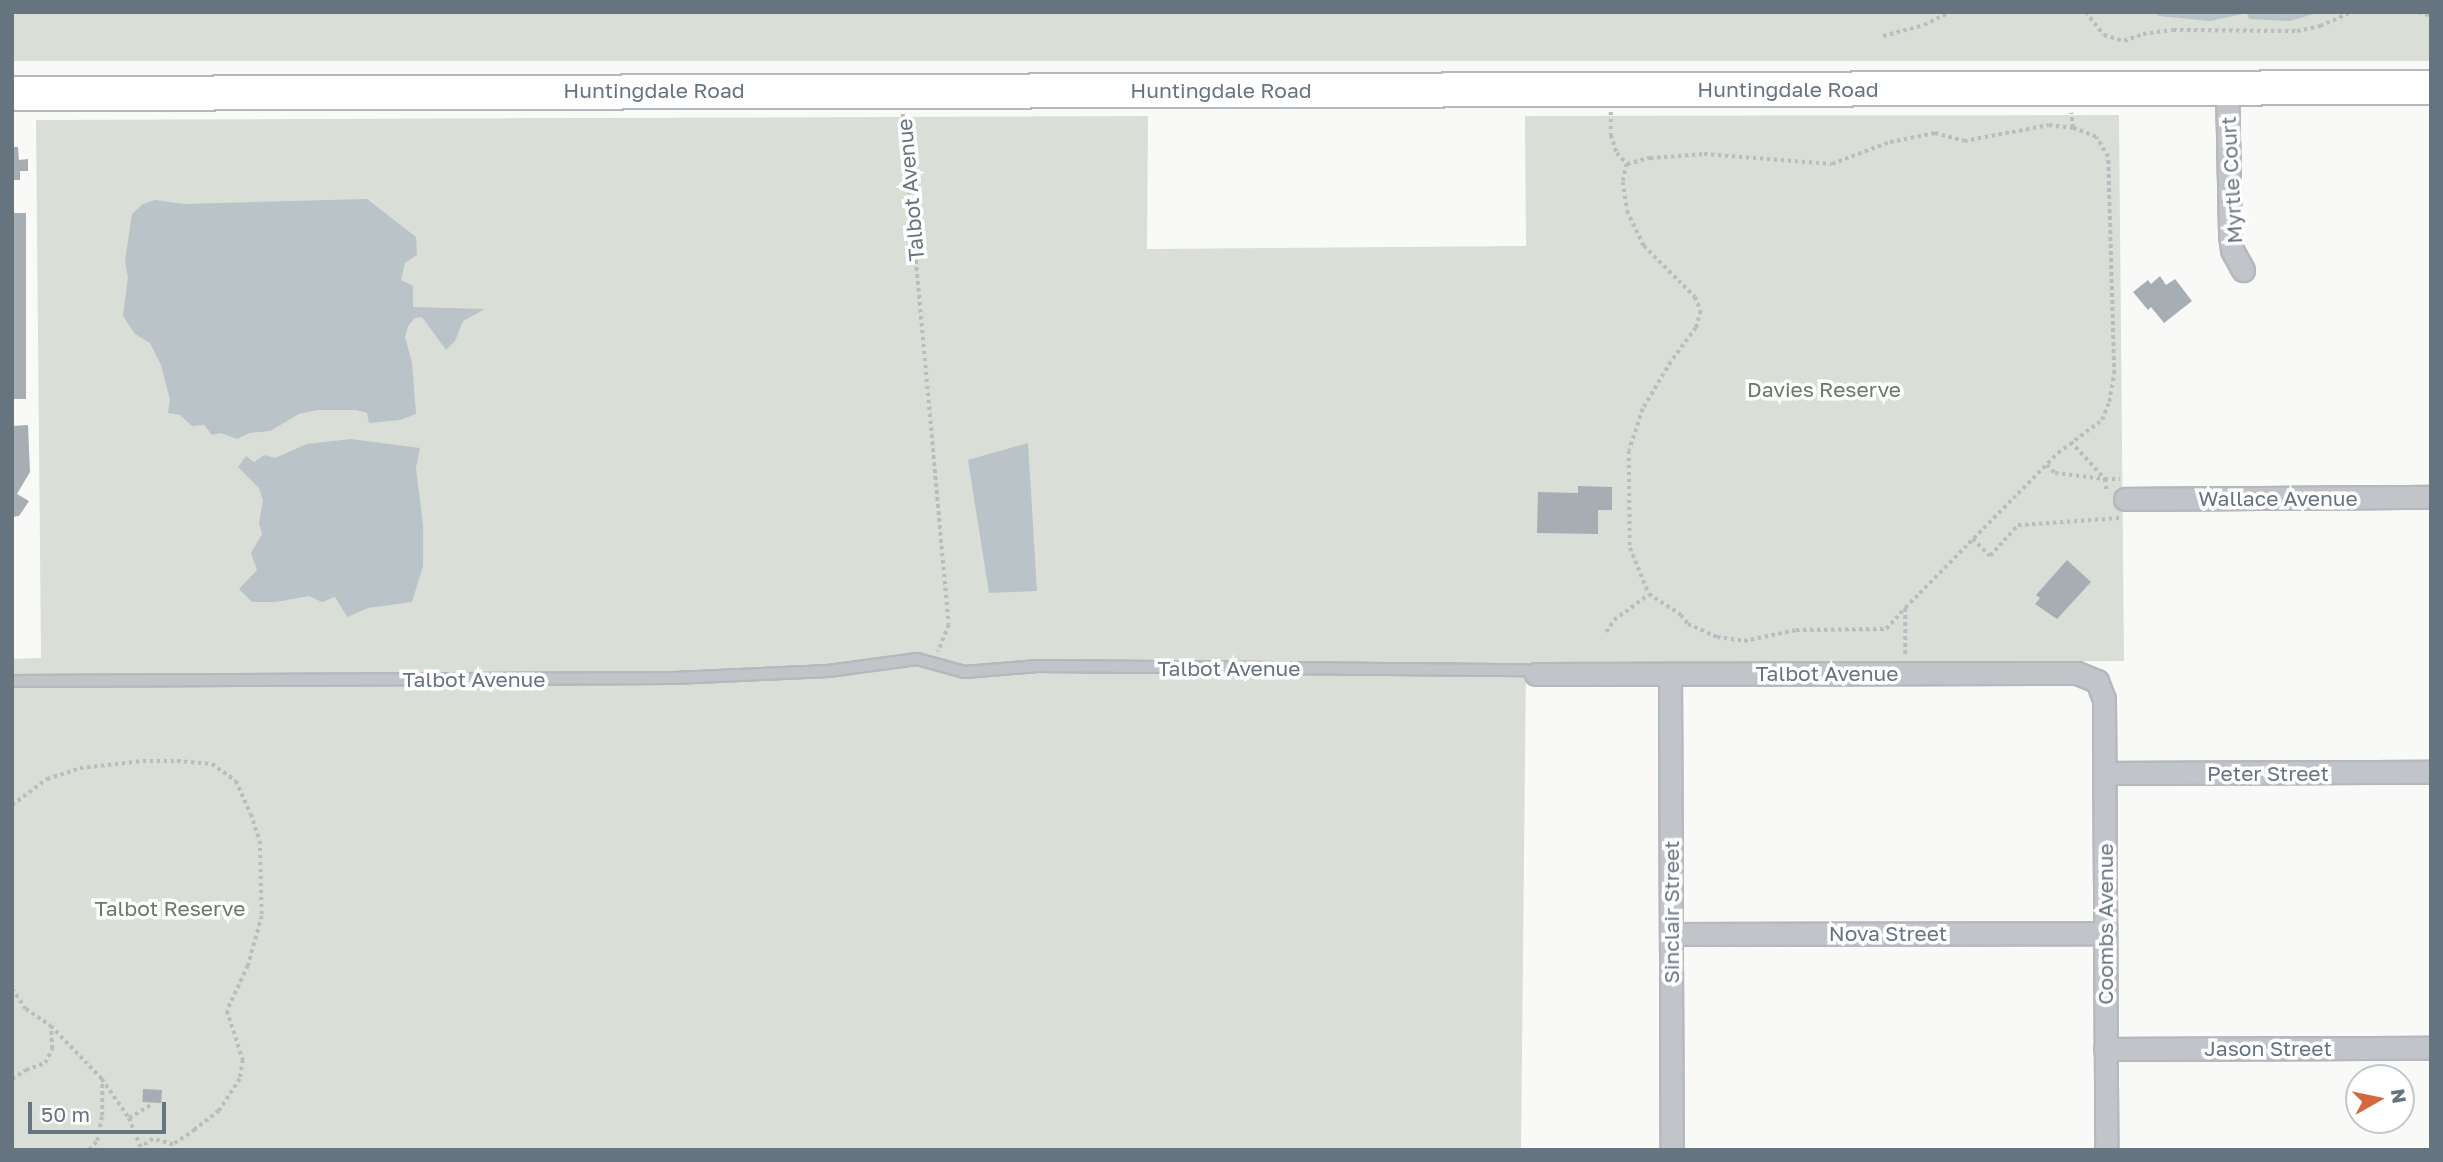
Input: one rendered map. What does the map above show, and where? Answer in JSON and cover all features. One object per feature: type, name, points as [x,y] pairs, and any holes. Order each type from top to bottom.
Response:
[{"type":"main road","name":"Huntingdale Road","points":[[12,93],[2431,87]]},
{"type":"street","name":"Myrtle Court","points":[[2227,88],[2230,235],[2232,250],[2244,270]]},
{"type":"street","name":"Wallace Avenue","points":[[2125,499],[2431,497]]},
{"type":"street","name":"Talbot Avenue","points":[[1531,672],[2077,673],[2097,681],[2104,699]]},
{"type":"street","name":"Sinclair Street","points":[[1670,674],[1672,1150]]},
{"type":"street","name":"Coombs Avenue","points":[[2104,699],[2106,1150]]},
{"type":"street","name":"Peter Street","points":[[2105,773],[2431,772]]},
{"type":"street","name":"Nova Street","points":[[1671,934],[2104,933]]},
{"type":"street","name":"Jason Street","points":[[2105,1049],[2431,1048]]},
{"type":"lane","name":"Talbot Avenue","points":[[12,681],[674,678],[828,671],[917,659],[965,672],[1038,666],[1531,672]]},
{"type":"path","points":[[1882,36],[1924,25],[1949,12]]},
{"type":"path","points":[[2086,12],[2104,35],[2124,41],[2143,34],[2173,30],[2297,31],[2320,26],[2352,12]]},
{"type":"path","points":[[2419,12],[2431,16]]},
{"type":"path","points":[[1611,89],[1611,135],[1617,153],[1627,164]]},
{"type":"path","name":"Talbot Avenue","points":[[900,90],[949,625],[933,664]]},
{"type":"path","points":[[2071,113],[2073,128]]},
{"type":"path","points":[[2049,125],[2073,128],[2095,137],[2108,157],[2114,374],[2102,420],[2071,442],[2047,465],[1886,629],[1796,630],[1744,641],[1717,637],[1688,624],[1681,615],[1649,594],[1630,548],[1629,451],[1643,409],[1671,362],[1696,328],[1701,311],[1695,297],[1644,246],[1627,211],[1623,182],[1627,164],[1650,158],[1704,154],[1832,164],[1890,142],[1935,133],[1964,141],[2049,125]]},
{"type":"path","points":[[2071,442],[2105,479]]},
{"type":"path","points":[[1973,539],[1990,556],[2018,525],[2122,518],[2125,499],[2123,479],[2055,473],[2047,465]]},
{"type":"path","points":[[1606,632],[1614,620],[1649,594]]},
{"type":"path","points":[[1905,608],[1905,673]]},
{"type":"path","points":[[12,805],[47,779],[80,768],[143,761],[212,764],[236,781],[260,841],[262,916],[248,966],[227,1011],[243,1060],[240,1079],[219,1111],[173,1145],[153,1139],[142,1148],[129,1118],[102,1079],[51,1026],[26,1009],[12,989]]},
{"type":"path","points":[[12,1079],[45,1063],[52,1049],[51,1026]]},
{"type":"path","points":[[89,1150],[97,1141],[102,1116],[102,1079]]},
{"type":"path","points":[[129,1118],[152,1104]]},
{"type":"green space","points":[[12,12],[2431,12],[2431,61],[12,61]]},
{"type":"green space","points":[[2119,115],[2124,661],[1526,664],[1521,1150],[12,1150],[12,659],[41,658],[36,120],[1148,116],[1147,249],[1526,246],[1525,116]]},
{"type":"shaded area","points":[[2153,12],[2320,12],[2290,21],[2249,19],[2247,13],[2210,21],[2159,16]]},
{"type":"shaded area","points":[[367,199],[416,237],[417,255],[405,263],[401,280],[413,286],[413,307],[485,309],[463,321],[455,341],[446,350],[422,317],[415,318],[408,326],[405,337],[412,362],[416,414],[400,420],[369,423],[367,413],[356,410],[318,410],[299,414],[270,431],[249,433],[237,439],[221,433],[212,435],[204,425],[192,426],[180,415],[168,413],[170,400],[161,365],[150,343],[135,334],[123,316],[128,277],[125,261],[132,214],[143,204],[155,200],[184,204]]},
{"type":"shaded area","points":[[351,439],[420,448],[416,468],[423,525],[423,566],[412,602],[368,608],[347,617],[335,597],[322,602],[309,596],[276,602],[252,602],[239,589],[257,570],[251,553],[262,534],[259,523],[263,500],[259,488],[238,467],[246,456],[254,462],[264,455],[275,458],[307,444]]},
{"type":"shaded area","points":[[1028,443],[1037,591],[989,593],[968,460]]},
{"type":"building","points":[[12,147],[18,147],[19,160],[28,159],[28,171],[20,171],[20,180],[12,180]]},
{"type":"building","points":[[12,213],[26,213],[26,399],[12,399]]},
{"type":"building","points":[[2160,276],[2166,285],[2175,279],[2192,301],[2164,323],[2151,307],[2148,310],[2133,292],[2148,280],[2151,284]]},
{"type":"building","points":[[28,425],[30,472],[17,494],[29,501],[19,516],[12,517],[12,426]]},
{"type":"building","points":[[1578,486],[1612,487],[1612,510],[1598,510],[1598,534],[1537,533],[1538,492],[1578,493]]},
{"type":"building","points":[[2067,560],[2091,582],[2057,619],[2035,604],[2040,598],[2036,595]]},
{"type":"building","points":[[143,1089],[162,1090],[161,1103],[142,1102]]},
{"type":"park label","name":"Davies Reserve","points":[[1824,389]]},
{"type":"park label","name":"Talbot Reserve","points":[[170,908]]}]
